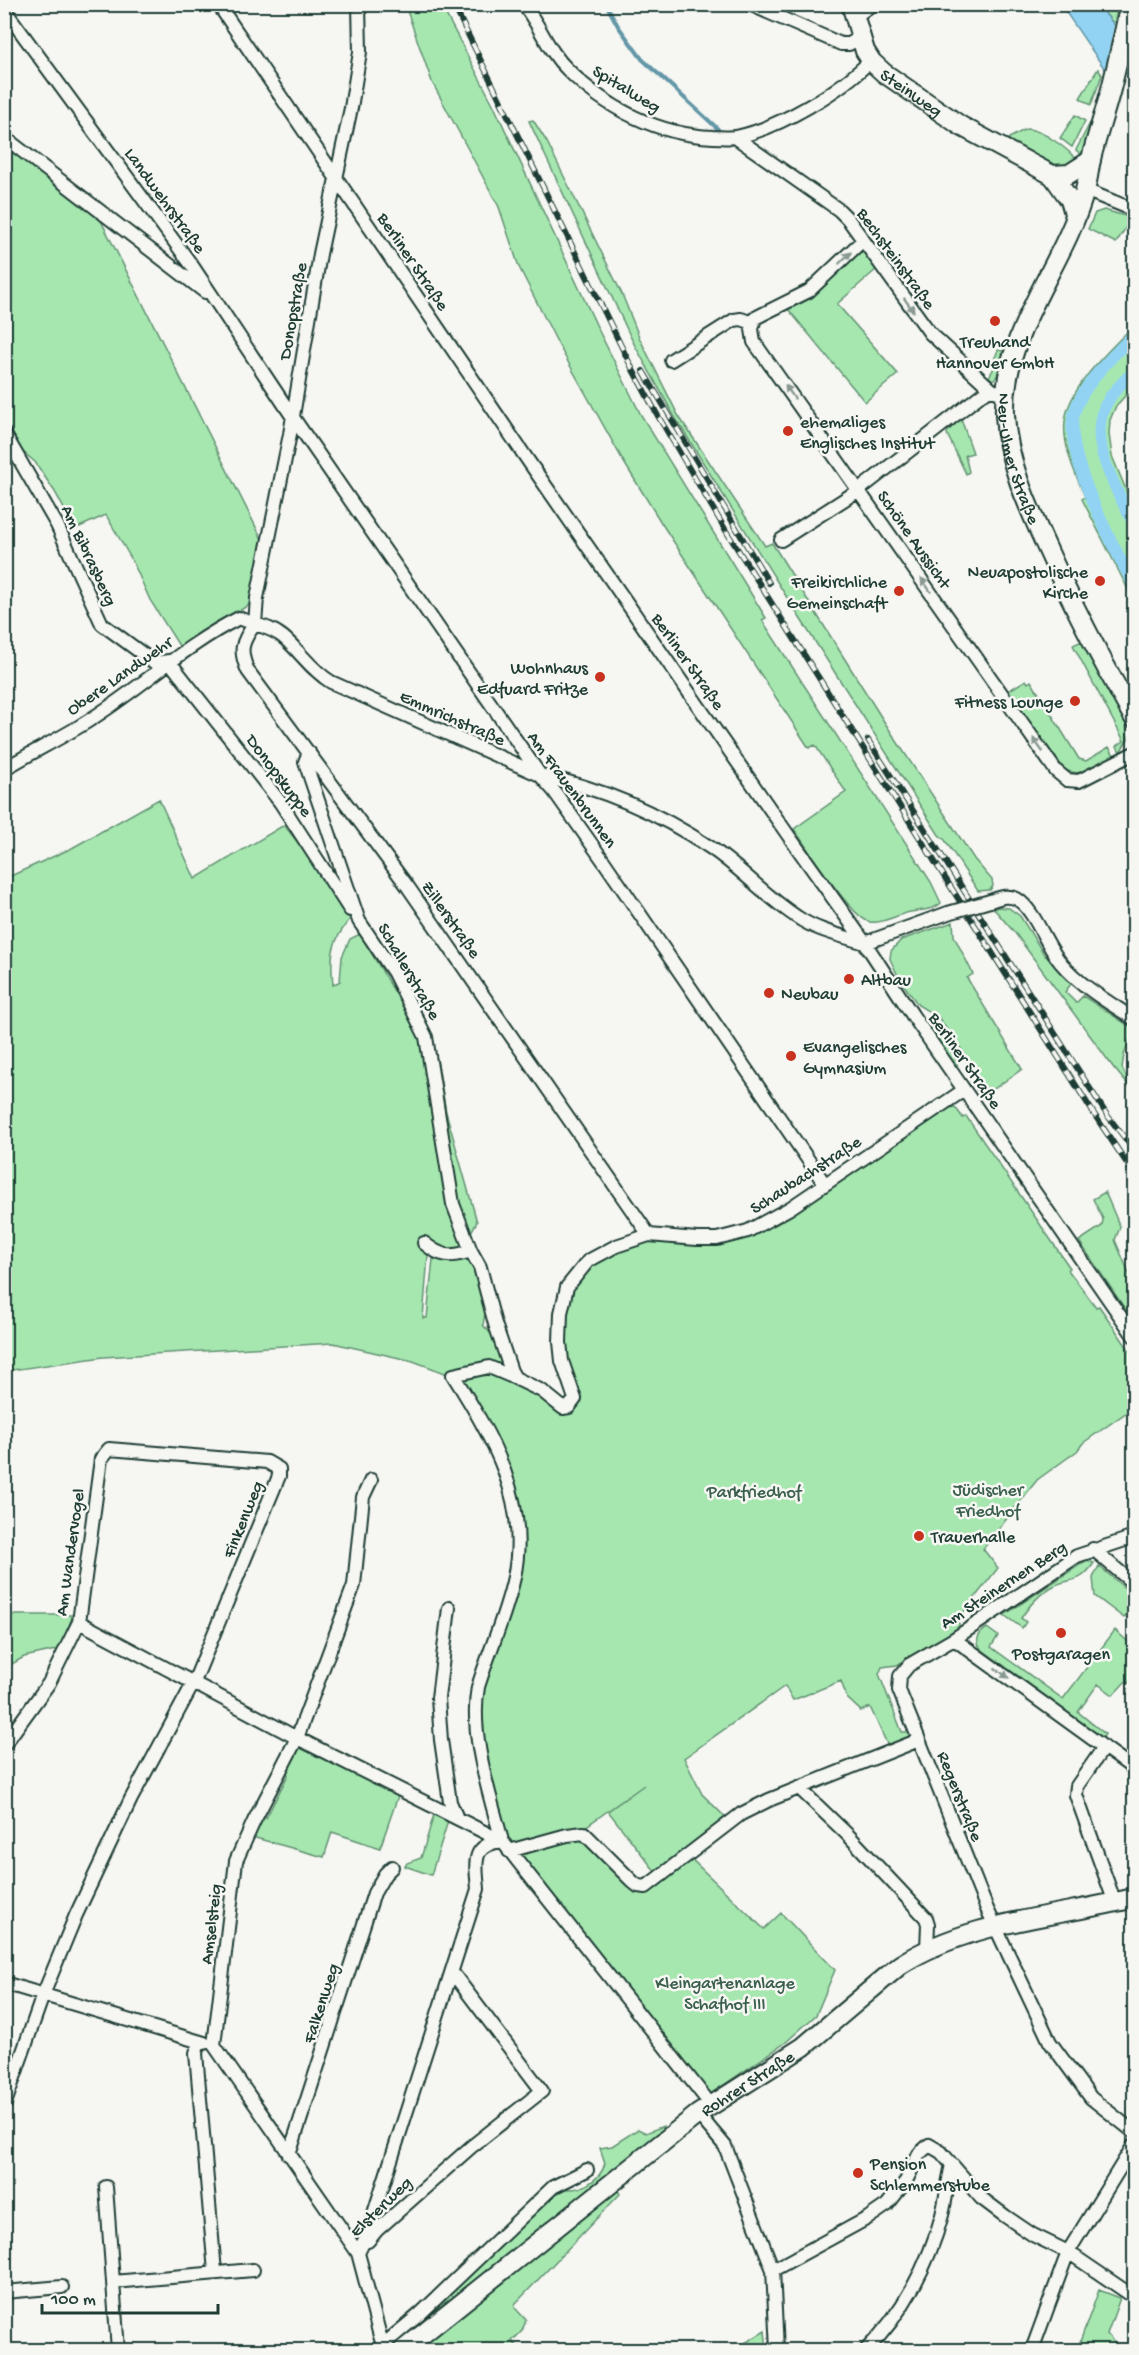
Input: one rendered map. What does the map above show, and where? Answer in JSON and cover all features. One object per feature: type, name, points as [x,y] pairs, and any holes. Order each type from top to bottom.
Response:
[{"type":"main road","name":"Neu-Ulmer Straße","points":[[1130,4],[1085,190],[1075,217],[1013,352],[999,392],[1005,413],[1009,443],[1028,506],[1080,617],[1134,718]]},
{"type":"main road","name":"Steinweg","points":[[852,11],[860,38],[871,60],[895,81],[961,126],[1052,176],[1085,190]]},
{"type":"main road","points":[[1052,176],[1069,174],[1091,160]]},
{"type":"main road","points":[[1052,176],[1070,200],[1075,217]]},
{"type":"main road","name":"Rohrer Straße","points":[[403,2350],[705,2109],[802,2047],[900,1965],[927,1949],[962,1936],[1134,1898]]},
{"type":"street","name":"Berliner Straße","points":[[218,4],[535,471],[865,943],[1134,1336]]},
{"type":"street","name":"Donopstraße","points":[[255,624],[257,598],[291,434],[292,416],[320,254],[337,180],[360,52],[359,4]]},
{"type":"street","name":"Spitalweg","points":[[523,4],[557,59],[567,70],[616,106],[643,121],[668,131],[696,136],[735,137],[778,121],[848,82],[871,60]]},
{"type":"street","points":[[749,4],[841,44],[849,44],[860,38]]},
{"type":"street","points":[[852,11],[873,4]]},
{"type":"street","name":"Landwehrstraße","points":[[4,9],[69,95],[213,298],[292,416]]},
{"type":"street","points":[[4,137],[25,150],[213,298]]},
{"type":"street","name":"Bechsteinstraße","points":[[735,137],[839,210],[853,225],[862,241],[930,333],[999,392]]},
{"type":"street","points":[[1085,190],[1134,210]]},
{"type":"street","points":[[671,360],[734,320],[741,319],[753,323],[760,314],[809,291],[862,241]]},
{"type":"street","name":"Schöne Aussicht","points":[[753,323],[754,342],[1050,764],[1062,777],[1079,781],[1134,753]]},
{"type":"street","points":[[860,490],[982,394],[999,392]]},
{"type":"street","name":"Am Frauenbrunnen","points":[[292,416],[824,1183]]},
{"type":"street","name":"Am Bibrasberg","points":[[4,433],[57,525],[102,624],[155,663],[169,661]]},
{"type":"street","name":"Schöne Aussicht","points":[[781,540],[860,490]]},
{"type":"street","name":"Obere Landwehr","points":[[4,769],[41,746],[81,726],[169,661],[239,618],[255,624]]},
{"type":"street","name":"Emmrichstraße","points":[[255,624],[283,636],[319,675],[331,682],[540,775],[570,781],[609,795],[670,822],[712,849],[798,918],[823,930],[865,943]]},
{"type":"street","name":"Zillerstraße","points":[[255,624],[245,640],[242,657],[248,671],[408,887],[649,1235]]},
{"type":"street","name":"Donopskuppe","points":[[169,661],[280,802],[349,909],[356,913]]},
{"type":"street","name":"Schallerstraße","points":[[309,752],[304,762],[359,921],[394,973],[426,1037],[453,1204],[471,1251],[480,1267],[495,1324],[515,1378]]},
{"type":"street","points":[[865,943],[948,913],[1009,897],[1020,901],[1050,949],[1070,974],[1134,1019]]},
{"type":"street","name":"Schaubachstraße","points":[[649,1235],[697,1239],[734,1236],[767,1223],[964,1090]]},
{"type":"street","points":[[506,1846],[475,1727],[474,1712],[478,1687],[514,1579],[517,1550],[516,1521],[502,1460],[481,1419],[453,1375],[489,1366],[542,1391],[563,1407],[574,1403],[574,1394],[564,1373],[560,1342],[561,1313],[567,1287],[588,1261],[616,1246],[649,1235]]},
{"type":"street","points":[[424,1243],[441,1255],[460,1255],[471,1251]]},
{"type":"street","name":"Finkenweg","points":[[4,2106],[42,1995],[99,1863],[194,1682],[279,1476],[279,1469],[267,1462],[110,1449],[104,1454]]},
{"type":"street","name":"Am Wandervogel","points":[[4,1745],[49,1683],[79,1622],[101,1459],[104,1454]]},
{"type":"street","name":"Amselsteig","points":[[214,2045],[236,1861],[297,1738],[354,1585],[363,1497],[371,1480]]},
{"type":"street","name":"Am Steinernen Berg","points":[[900,1676],[909,1665],[954,1639],[1077,1556],[1134,1537]]},
{"type":"street","points":[[1093,1549],[1134,1584]]},
{"type":"street","points":[[449,1608],[438,1698],[441,1740],[450,1802],[456,1816]]},
{"type":"street","points":[[79,1622],[297,1738],[456,1816],[506,1846],[705,2109],[725,2146],[773,2270],[777,2350]]},
{"type":"street","points":[[954,1639],[1134,1769]]},
{"type":"street","name":"Regerstraße","points":[[900,1676],[899,1690],[995,1928],[1041,2023],[1074,2077],[1090,2098],[1134,2132]]},
{"type":"street","points":[[506,1846],[584,1833],[633,1882],[638,1886],[646,1887],[741,1814],[919,1740]]},
{"type":"street","points":[[1104,1747],[1077,1786],[1076,1795],[1115,1902]]},
{"type":"street","points":[[799,1788],[849,1836],[926,1918],[928,1924],[927,1949]]},
{"type":"street","name":"Elsterweg","points":[[358,2253],[367,2235],[478,1889],[476,1861],[478,1852],[490,1843],[506,1846]]},
{"type":"street","name":"Falkenweg","points":[[289,2155],[374,1893],[392,1867]]},
{"type":"street","name":"Elsterweg","points":[[358,2253],[377,2230],[471,2147],[542,2091],[452,1972]]},
{"type":"street","points":[[4,1983],[214,2045],[358,2253],[382,2349],[553,2187],[587,2170]]},
{"type":"street","points":[[199,2042],[196,2054],[215,2272]]},
{"type":"street","points":[[773,2270],[868,2218],[887,2205],[906,2181],[919,2154],[929,2145],[941,2152],[981,2198],[1005,2216],[1033,2235],[1068,2252],[1134,2297]]},
{"type":"street","points":[[1032,2350],[1068,2252],[1134,2145]]},
{"type":"street","points":[[866,2350],[896,2314],[930,2252],[942,2215],[951,2165]]},
{"type":"street","points":[[106,2187],[118,2350]]},
{"type":"street","points":[[113,2282],[253,2270]]},
{"type":"street","points":[[4,2292],[62,2287]]},
{"type":"green space","points":[[405,5],[441,5],[493,104],[641,415],[766,618],[762,620],[931,882],[941,903],[938,906],[879,922],[870,922],[862,918],[841,896],[794,829],[846,792],[815,745],[809,748],[625,464],[558,344],[519,267],[499,207],[432,82]]},
{"type":"green space","points":[[1098,5],[1118,5],[1114,24]]},
{"type":"green space","points":[[1098,69],[1102,75],[1091,105],[1080,98]]},
{"type":"green space","points":[[1075,115],[1085,121],[1072,147],[1060,138]]},
{"type":"green space","points":[[533,120],[547,142],[622,294],[640,339],[678,415],[765,546],[772,543],[883,720],[974,859],[992,880],[993,886],[990,890],[978,891],[945,840],[939,835],[676,419],[633,342],[529,121]]},
{"type":"green space","points":[[1090,123],[1094,124],[1082,155],[1076,150]]},
{"type":"green space","points":[[1026,129],[1039,132],[1054,140],[1078,161],[1069,165],[1051,164],[1008,141],[1009,138]]},
{"type":"green space","points":[[4,143],[98,215],[264,543],[250,604],[181,649],[150,600],[133,562],[106,515],[75,529],[55,492],[35,462],[22,451],[5,421]]},
{"type":"green space","points":[[1104,210],[1132,218],[1116,243],[1088,229],[1095,213]]},
{"type":"green space","points":[[861,247],[878,268],[837,304],[898,374],[865,402],[788,309],[808,297]]},
{"type":"green space","points":[[1134,325],[1134,386],[1116,406],[1110,420],[1109,434],[1112,456],[1134,509],[1134,601],[1082,499],[1085,497],[1070,460],[1065,421],[1074,395],[1092,369]]},
{"type":"green space","points":[[998,350],[1003,351],[997,376],[993,380],[989,377],[997,362],[994,360]]},
{"type":"green space","points":[[961,419],[973,453],[965,455],[969,472],[966,474],[947,434]]},
{"type":"green space","points":[[1082,641],[1126,724],[1128,739],[1120,752],[1117,746],[1124,741],[1073,645]]},
{"type":"green space","points":[[1026,680],[1028,683],[1031,681],[1079,759],[1086,761],[1109,747],[1114,755],[1083,772],[1070,772],[1064,769],[1008,691]]},
{"type":"green space","points":[[159,799],[195,879],[284,825],[307,854],[350,919],[335,942],[332,957],[333,985],[340,981],[342,957],[350,939],[360,934],[415,1026],[424,1054],[437,1059],[446,1112],[477,1222],[462,1247],[428,1255],[423,1318],[427,1318],[433,1259],[473,1260],[487,1302],[483,1325],[491,1334],[504,1368],[488,1361],[445,1373],[413,1361],[333,1343],[103,1357],[5,1371],[4,879],[72,848]]},
{"type":"green space","points":[[1009,908],[1020,916],[1044,954],[1071,984],[1065,992],[1076,1003],[1083,996],[1134,1029],[1124,1055],[1122,1068],[1134,1092],[1113,1067],[1015,933],[994,909]]},
{"type":"green space","points":[[953,922],[954,936],[973,974],[967,978],[1022,1069],[981,1098],[971,1080],[970,1068],[964,1053],[938,1017],[918,1005],[899,978],[890,959],[891,951],[901,940]]},
{"type":"green space","points":[[928,1025],[938,1032],[948,1044],[958,1069]]},
{"type":"green space","name":"Parkfriedhof","points":[[955,1107],[963,1118],[966,1116],[1070,1268],[1068,1270],[1096,1307],[1099,1306],[1134,1357],[1134,1407],[1083,1443],[1077,1451],[1037,1480],[983,1549],[998,1568],[958,1619],[960,1630],[897,1665],[882,1667],[879,1674],[902,1732],[910,1732],[910,1738],[888,1746],[870,1707],[861,1711],[847,1698],[841,1681],[793,1700],[785,1686],[684,1758],[702,1794],[725,1817],[683,1851],[764,1929],[781,1913],[835,1970],[816,2015],[785,2043],[709,2095],[518,1854],[580,1837],[635,1890],[662,1880],[608,1811],[644,1785],[585,1827],[514,1846],[507,1839],[478,1726],[478,1703],[511,1601],[519,1520],[461,1377],[489,1369],[531,1390],[564,1413],[572,1413],[576,1408],[566,1365],[565,1324],[572,1292],[590,1266],[604,1256],[644,1242],[728,1242],[767,1230],[842,1177],[949,1108]]},
{"type":"green space","points":[[1105,1192],[1120,1227],[1115,1240],[1134,1285],[1134,1322],[1079,1241],[1102,1226],[1103,1219],[1093,1199]]},
{"type":"green space","points":[[1087,1560],[1094,1563],[1083,1575],[1057,1584],[1034,1601],[1021,1618],[1026,1622],[1022,1628],[1004,1615]]},
{"type":"green space","points":[[1099,1566],[1134,1596],[1134,1604],[1124,1618],[1095,1596],[1093,1578]]},
{"type":"green space","points":[[5,1615],[73,1615],[60,1649],[24,1657],[5,1668]]},
{"type":"green space","points":[[987,1628],[998,1636],[991,1647],[1063,1699],[1115,1630],[1134,1647],[1134,1675],[1129,1683],[1125,1682],[1113,1695],[1098,1684],[1078,1712],[1105,1734],[1103,1738],[981,1649],[978,1637]]},
{"type":"green space","points":[[301,1746],[399,1793],[380,1848],[332,1832],[324,1857],[252,1837],[262,1816],[266,1818],[288,1775],[286,1769],[296,1750]]},
{"type":"green space","points":[[435,1811],[449,1818],[431,1875],[405,1866],[421,1858]]},
{"type":"green space","points":[[663,2126],[664,2131],[396,2347],[393,2342],[560,2187],[574,2189],[581,2187],[599,2175],[605,2163],[600,2148],[612,2146],[638,2129],[646,2133]]},
{"type":"green space","points":[[616,2187],[620,2194],[515,2304],[515,2308],[526,2320],[522,2331],[512,2341],[520,2350],[416,2350]]},
{"type":"green space","points":[[1099,2290],[1120,2298],[1107,2334],[1115,2344],[1113,2350],[1077,2350]]},
{"type":"green space","points":[[765,2331],[767,2350],[733,2350]]},
{"type":"water","points":[[1061,5],[1098,5],[1134,49],[1134,102],[1104,68]]},
{"type":"pier","points":[[1115,20],[1134,44],[1134,68],[1127,98],[1104,73]]},
{"type":"waterway","points":[[606,4],[618,26],[642,59],[718,129]]},
{"type":"waterway","points":[[1134,334],[1101,369],[1086,389],[1075,410],[1072,428],[1082,474],[1103,524],[1134,586]]},
{"type":"waterway","points":[[1134,371],[1109,399],[1102,414],[1100,430],[1105,463],[1134,525]]},
{"type":"railway","points":[[453,4],[632,368],[658,416],[728,534],[1134,1174]]},
{"type":"railway","points":[[643,371],[769,583]]},
{"type":"railway","points":[[868,740],[1107,1115],[1134,1150]]},
{"type":"place","name":"Treuhand Hannover GmbH","points":[[995,321]]},
{"type":"place","name":"ehemaliges Englisches Institut","points":[[788,431]]},
{"type":"place","name":"Neuapostolische Kirche","points":[[1100,581]]},
{"type":"place","name":"Freikirchliche Gemeinschaft","points":[[899,591]]},
{"type":"place","name":"Wohnhaus Edfuard Fritze","points":[[600,677]]},
{"type":"place","name":"Fitness Lounge","points":[[1075,701]]},
{"type":"place","name":"Altbau","points":[[849,979]]},
{"type":"place","name":"Neubau","points":[[769,993]]},
{"type":"place","name":"Evangelisches Gymnasium","points":[[791,1056]]},
{"type":"place","name":"Trauerhalle","points":[[919,1536]]},
{"type":"place","name":"Postgaragen","points":[[1061,1633]]},
{"type":"place","name":"Pension Schlemmerstube","points":[[858,2173]]},
{"type":"park label","name":"Jüdischer Friedhof","points":[[988,1499]]},
{"type":"park label","name":"Kleingartenanlage Schafhof III","points":[[725,1992]]}]
